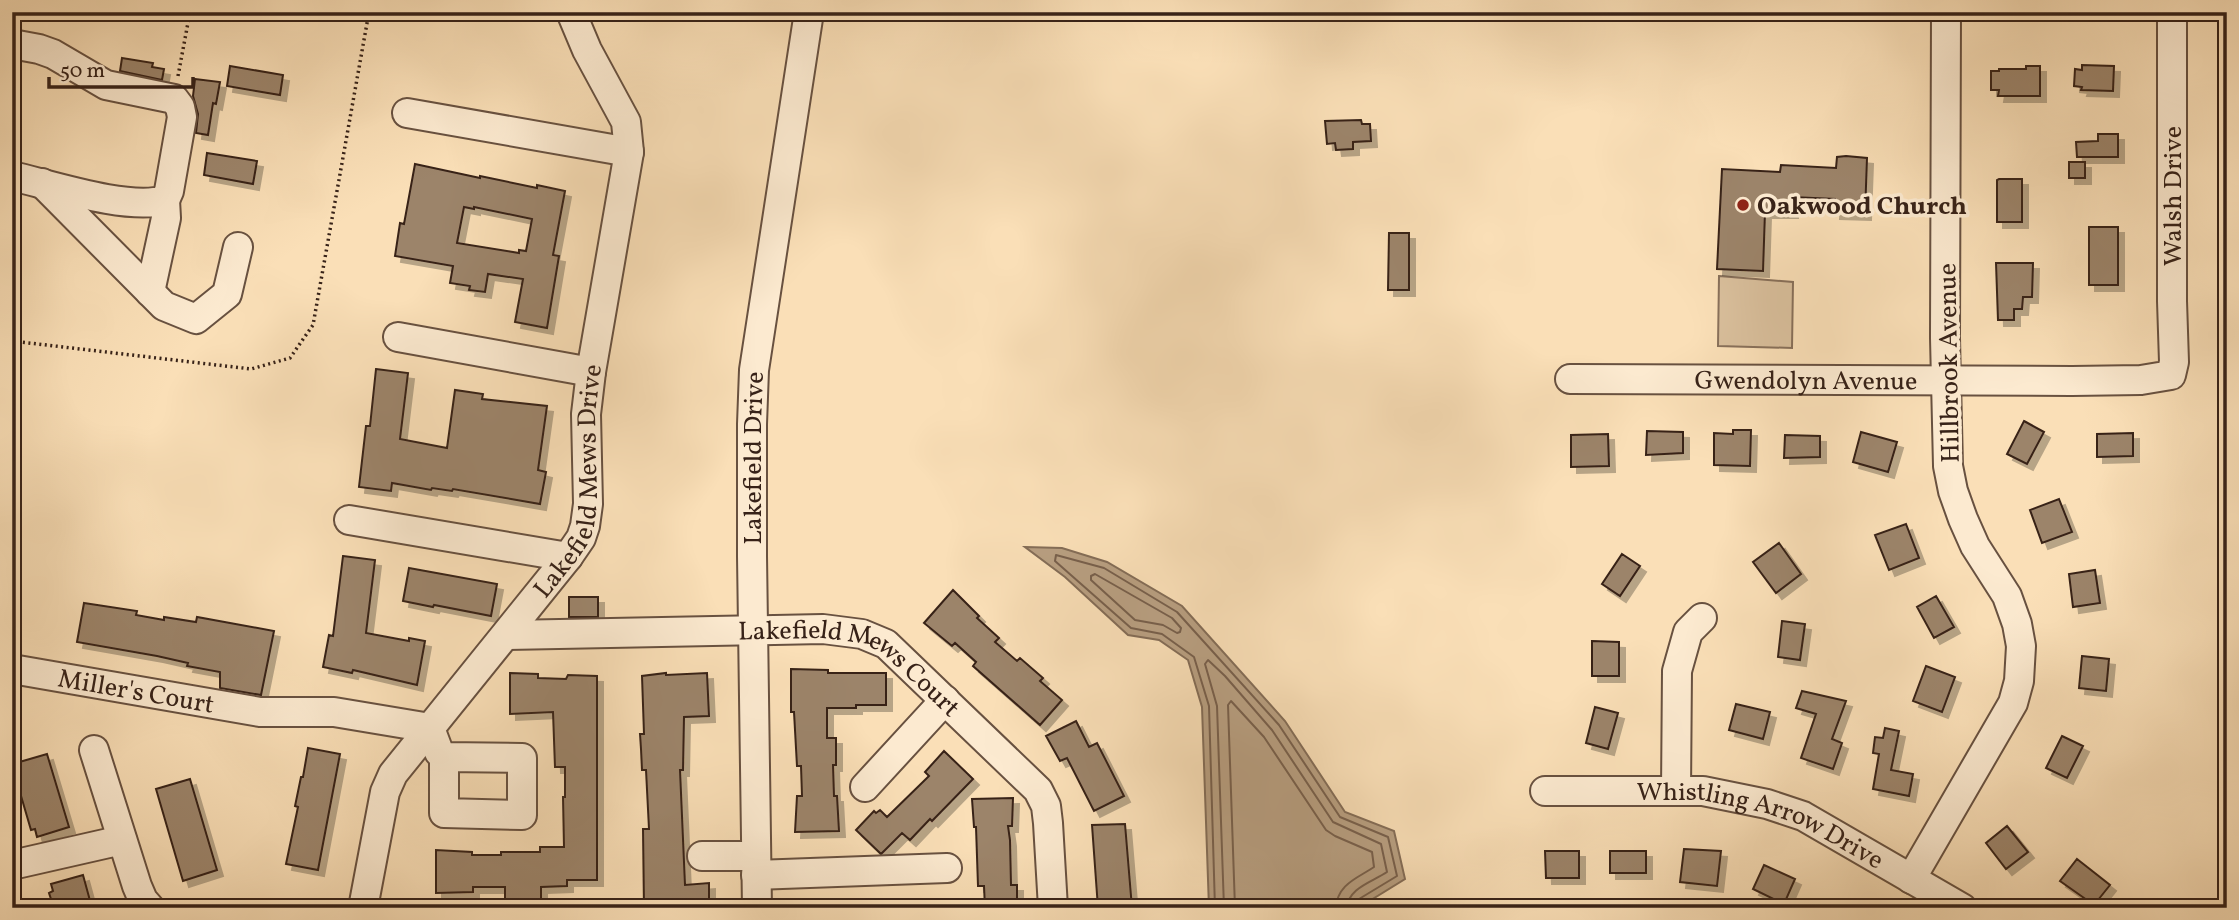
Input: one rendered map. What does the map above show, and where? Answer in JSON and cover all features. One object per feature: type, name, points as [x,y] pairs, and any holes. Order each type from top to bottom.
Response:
[{"type":"street","name":"Lakefield Mews Drive","points":[[363,908],[385,792],[393,774],[568,557],[585,526],[588,504],[586,414],[629,152],[626,122],[587,50],[571,12]]},
{"type":"street","name":"Lakefield Drive","points":[[757,908],[752,424],[754,370],[809,12]]},
{"type":"street","name":"Hillbrook Avenue","points":[[1911,879],[2013,703],[2019,681],[2021,646],[2007,596],[1975,546],[1953,491],[1948,466],[1946,12]]},
{"type":"street","name":"Walsh Drive","points":[[2167,377],[2171,375],[2174,362],[2172,12]]},
{"type":"street","points":[[12,44],[52,54],[106,85],[174,99],[180,107],[182,117],[169,191],[165,200],[166,218],[150,292]]},
{"type":"street","points":[[407,113],[629,152]]},
{"type":"street","points":[[12,176],[116,201],[165,200]]},
{"type":"street","points":[[42,183],[164,306],[196,319],[227,294],[238,247]]},
{"type":"street","points":[[398,337],[591,372]]},
{"type":"street","name":"Gwendolyn Avenue","points":[[1570,379],[2072,381],[2167,377]]},
{"type":"street","points":[[349,520],[568,557]]},
{"type":"street","points":[[1676,791],[1677,671],[1688,632],[1702,618]]},
{"type":"street","name":"Lakefield Mews Court","points":[[507,635],[822,629],[862,634],[886,644],[1038,790],[1046,806],[1053,908]]},
{"type":"street","name":"Miller's Court","points":[[12,669],[260,712],[334,712],[430,728]]},
{"type":"street","points":[[865,787],[945,701]]},
{"type":"street","points":[[430,728],[444,757]]},
{"type":"street","points":[[94,750],[137,886],[150,908]]},
{"type":"street","name":"Whistling Arrow Drive","points":[[1545,792],[1703,790],[1767,804],[1803,816],[1962,908]]},
{"type":"street","points":[[12,865],[122,840]]},
{"type":"street","points":[[702,856],[756,866],[947,868]]},
{"type":"path","points":[[174,99],[190,12]]},
{"type":"shaded area","points":[[1719,276],[1793,282],[1792,348],[1718,346]]},
{"type":"water","points":[[1025,547],[1062,548],[1107,562],[1182,606],[1285,721],[1345,812],[1394,831],[1405,879],[1358,908],[1209,908],[1202,707],[1188,660],[1159,640],[1128,635],[1065,577]]},
{"type":"building","points":[[122,58],[153,63],[152,67],[164,69],[162,80],[120,71]]},
{"type":"building","points":[[2082,65],[2114,66],[2113,91],[2081,90],[2082,87],[2074,86],[2075,69],[2082,70]]},
{"type":"building","points":[[230,66],[283,75],[280,95],[227,86]]},
{"type":"building","points":[[2026,66],[2040,66],[2040,96],[1998,96],[1999,90],[1991,90],[1991,71],[2026,69]]},
{"type":"building","points":[[195,79],[220,82],[216,104],[213,103],[208,135],[196,133],[198,114],[193,96]]},
{"type":"building","points":[[1361,120],[1362,124],[1370,124],[1371,141],[1353,142],[1353,149],[1336,150],[1335,143],[1327,144],[1325,121]]},
{"type":"building","points":[[2098,134],[2118,134],[2118,157],[2077,157],[2076,142],[2098,141]]},
{"type":"building","points":[[207,153],[257,161],[253,184],[204,175]]},
{"type":"building","name":"Oakwood Church","points":[[1837,157],[1867,158],[1865,214],[1834,213],[1835,199],[1792,197],[1792,212],[1765,212],[1763,271],[1717,269],[1722,169],[1780,172],[1781,165],[1836,168]]},
{"type":"building","points":[[2069,162],[2085,162],[2085,178],[2069,178]]},
{"type":"building","points":[[415,164],[480,178],[565,191],[553,255],[559,256],[547,328],[515,322],[523,279],[488,274],[485,292],[469,290],[470,286],[450,283],[453,266],[395,256],[400,223],[404,224]],"holes":[[[464,207],[532,219],[526,251],[519,250],[519,253],[457,243]]]},
{"type":"building","points":[[1999,179],[2022,179],[2022,222],[1997,222]]},
{"type":"building","points":[[2089,227],[2118,227],[2118,285],[2089,285]]},
{"type":"building","points":[[1389,233],[1409,233],[1409,290],[1388,290]]},
{"type":"building","points":[[1996,263],[2033,263],[2032,297],[2023,297],[2022,309],[2014,309],[2014,320],[1998,320]]},
{"type":"building","points":[[376,369],[408,373],[400,439],[447,448],[455,390],[483,394],[482,399],[547,406],[538,470],[546,472],[540,504],[453,489],[431,490],[392,483],[391,491],[359,487],[366,426],[370,426]]},
{"type":"building","points":[[2024,421],[2044,432],[2027,464],[2007,454]]},
{"type":"building","points":[[1733,430],[1751,430],[1750,466],[1714,465],[1714,433],[1733,434]]},
{"type":"building","points":[[1647,431],[1683,432],[1683,453],[1646,455]]},
{"type":"building","points":[[1861,432],[1897,442],[1888,472],[1853,462]]},
{"type":"building","points":[[2133,433],[2133,456],[2097,457],[2097,434]]},
{"type":"building","points":[[1608,434],[1609,466],[1571,467],[1571,435]]},
{"type":"building","points":[[1785,435],[1820,436],[1820,457],[1784,458]]},
{"type":"building","points":[[2059,499],[2072,532],[2042,543],[2030,510]]},
{"type":"building","points":[[1906,524],[1919,558],[1889,570],[1875,535]]},
{"type":"building","points":[[1779,543],[1801,574],[1776,593],[1753,562]]},
{"type":"building","points":[[1622,554],[1640,566],[1620,596],[1602,584]]},
{"type":"building","points":[[343,556],[375,560],[366,633],[409,641],[409,638],[425,641],[417,685],[353,670],[352,673],[323,667],[329,635],[333,636]]},
{"type":"building","points":[[409,568],[497,584],[491,616],[403,601]]},
{"type":"building","points":[[2095,570],[2100,603],[2073,607],[2069,574]]},
{"type":"building","points":[[953,590],[999,638],[995,642],[1017,661],[1020,658],[1043,678],[1040,681],[1062,700],[1040,725],[973,666],[976,662],[955,643],[952,646],[924,623]]},
{"type":"building","points":[[1936,596],[1954,627],[1934,638],[1917,607]]},
{"type":"building","points":[[569,597],[598,597],[598,617],[569,617]]},
{"type":"building","points":[[84,603],[137,611],[136,615],[164,620],[164,617],[196,622],[197,617],[274,631],[261,695],[220,688],[220,672],[187,666],[188,663],[157,656],[77,642]]},
{"type":"building","points":[[1782,621],[1805,624],[1800,660],[1778,657]]},
{"type":"building","points":[[1592,641],[1619,642],[1619,676],[1592,676]]},
{"type":"building","points":[[2082,656],[2109,659],[2106,691],[2079,688]]},
{"type":"building","points":[[1926,666],[1955,677],[1942,712],[1913,701]]},
{"type":"building","points":[[791,669],[828,670],[828,673],[886,673],[886,705],[827,708],[827,738],[836,738],[834,796],[837,796],[839,831],[795,832],[797,796],[802,796],[801,766],[797,766],[794,712],[791,712]]},
{"type":"building","points":[[510,673],[566,679],[568,675],[597,676],[597,880],[567,880],[567,886],[541,887],[541,908],[505,908],[505,887],[473,887],[473,892],[436,893],[436,850],[472,852],[472,855],[501,855],[501,852],[540,852],[540,847],[564,847],[565,767],[555,767],[553,712],[510,714]]},
{"type":"building","points":[[707,673],[709,716],[684,717],[683,770],[680,770],[685,885],[709,883],[709,908],[644,908],[643,829],[649,829],[646,770],[642,770],[640,734],[644,734],[642,676]]},
{"type":"building","points":[[1802,691],[1846,701],[1832,739],[1842,743],[1833,769],[1801,758],[1816,714],[1796,708]]},
{"type":"building","points":[[1736,704],[1770,712],[1763,739],[1729,730]]},
{"type":"building","points":[[1595,707],[1618,713],[1608,749],[1586,743]]},
{"type":"building","points":[[1076,721],[1089,747],[1097,743],[1124,796],[1094,811],[1067,758],[1060,761],[1046,736]]},
{"type":"building","points":[[1885,728],[1899,731],[1891,770],[1913,774],[1909,796],[1873,789],[1879,754],[1873,753],[1875,737],[1883,738]]},
{"type":"building","points":[[2062,736],[2083,746],[2067,778],[2046,768]]},
{"type":"building","points":[[308,748],[340,754],[318,870],[286,864]]},
{"type":"building","points":[[944,751],[973,779],[910,840],[902,833],[881,854],[856,830],[874,811],[876,813],[880,810],[887,817],[929,776],[925,772]]},
{"type":"building","points":[[47,754],[69,827],[37,837],[35,829],[31,830],[14,772],[18,771],[16,763]]},
{"type":"building","points":[[190,779],[217,870],[183,881],[156,789]]},
{"type":"building","points":[[1013,798],[1012,826],[1008,826],[1011,885],[1017,885],[1017,908],[985,908],[984,886],[978,886],[972,799]]},
{"type":"building","points":[[1125,824],[1132,908],[1098,908],[1092,825]]},
{"type":"building","points":[[2007,826],[2028,852],[2006,869],[1986,843]]},
{"type":"building","points":[[1684,849],[1721,851],[1717,886],[1680,882]]},
{"type":"building","points":[[1545,851],[1579,851],[1579,878],[1546,878]]},
{"type":"building","points":[[1610,851],[1646,851],[1646,873],[1610,873]]},
{"type":"building","points":[[2077,859],[2110,885],[2094,905],[2060,881]]},
{"type":"building","points":[[1764,865],[1795,879],[1784,904],[1753,889]]},
{"type":"building","points":[[83,875],[92,908],[54,908],[49,893],[53,891],[51,884]]},
{"type":"place","name":"Oakwood Church","points":[[1743,205]]}]
